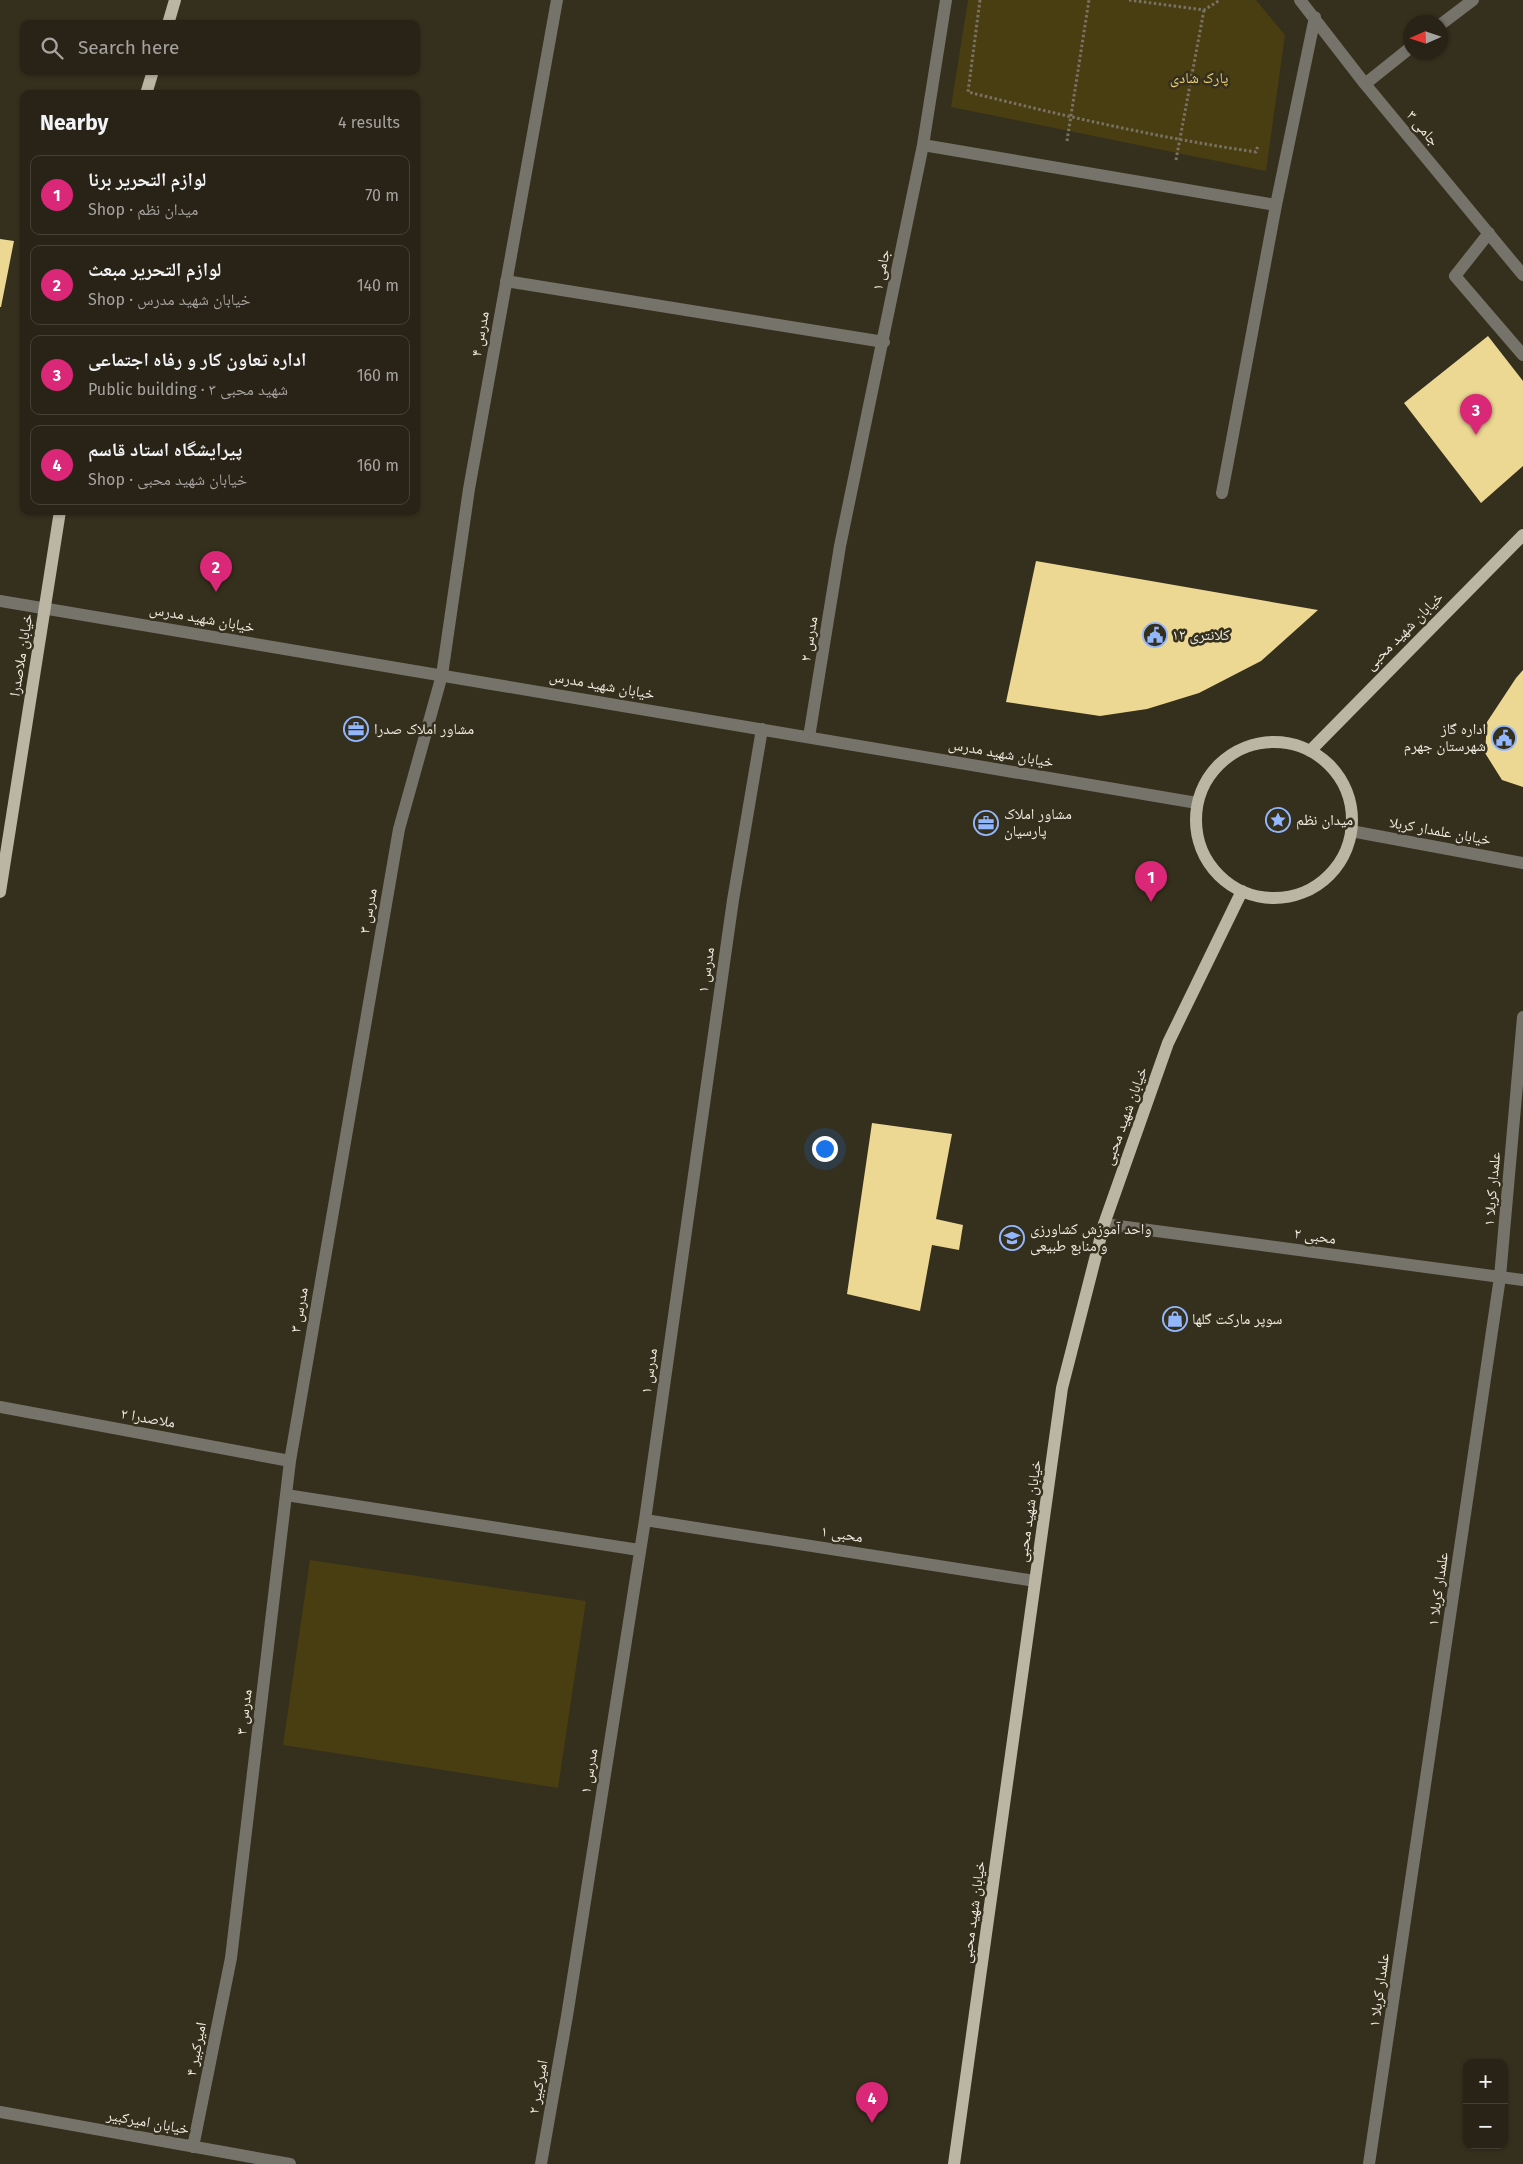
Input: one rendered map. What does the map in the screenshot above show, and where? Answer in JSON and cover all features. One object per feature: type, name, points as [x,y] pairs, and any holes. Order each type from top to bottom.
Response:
[{"type":"main road","points":[[169,20],[175,0]]},
{"type":"main road","points":[[147,90],[152,75]]},
{"type":"main road","name":"خیابان ملاصدرا","points":[[0,892],[59,515]]},
{"type":"main road","name":"خیابان شهید محبی","points":[[1310,751],[1523,535]]},
{"type":"main road","points":[[1264,742],[1287,743],[1310,751],[1329,765],[1343,784],[1351,808],[1351,831],[1344,854],[1330,874],[1311,888],[1289,897],[1265,898],[1242,892],[1220,877],[1204,855],[1196,830],[1197,803],[1206,781],[1220,762],[1240,749],[1264,742]]},
{"type":"main road","name":"خیابان شهید محبی","points":[[954,2164],[1062,1388],[1104,1224],[1168,1043],[1242,892]]},
{"type":"street","name":"مدرس ۴","points":[[442,675],[469,489],[557,0]]},
{"type":"street","name":"جامی ۱","points":[[840,546],[884,342],[923,145],[946,0]]},
{"type":"street","name":"جامی ۳","points":[[1300,0],[1365,84],[1523,275]]},
{"type":"street","points":[[1448,19],[1472,0]]},
{"type":"street","points":[[1222,493],[1276,205],[1315,17]]},
{"type":"street","points":[[1365,84],[1403,54]]},
{"type":"street","points":[[923,145],[1276,205]]},
{"type":"street","points":[[1489,233],[1455,276],[1523,355]]},
{"type":"street","points":[[506,281],[884,342]]},
{"type":"street","name":"مدرس ۲","points":[[809,737],[840,546]]},
{"type":"street","name":"خیابان شهید مدرس","points":[[0,601],[1197,803]]},
{"type":"street","name":"مدرس ۳","points":[[231,1958],[290,1460],[399,829],[442,675]]},
{"type":"street","name":"مدرس ۱","points":[[567,2016],[640,1550],[732,900],[762,729]]},
{"type":"street","name":"خیابان علمدار کربلا","points":[[1351,831],[1523,863]]},
{"type":"street","name":"علمدار کربلا ۱","points":[[1369,2164],[1500,1277],[1523,1017]]},
{"type":"street","name":"محبی ۲","points":[[1104,1224],[1523,1280]]},
{"type":"street","name":"ملاصدرا ۲","points":[[0,1407],[290,1460]]},
{"type":"street","points":[[286,1495],[640,1550]]},
{"type":"street","name":"محبی ۱","points":[[644,1520],[1035,1581]]},
{"type":"street","name":"امیرکبیر ۴","points":[[193,2146],[231,1958]]},
{"type":"street","name":"امیرکبیر ۲","points":[[540,2164],[567,2016]]},
{"type":"street","name":"خیابان امیرکبیر","points":[[0,2112],[290,2164]]},
{"type":"path","points":[[980,0],[968,92],[1070,118],[1179,141],[1256,152],[1258,143]]},
{"type":"path","points":[[1062,169],[1089,0]]},
{"type":"path","points":[[1129,0],[1204,10],[1220,0]]},
{"type":"path","points":[[1170,187],[1204,10]]},
{"type":"green space","name":"پارک شادی","points":[[968,0],[1256,0],[1285,35],[1266,171],[951,107]]},
{"type":"green space","points":[[310,1560],[586,1601],[558,1788],[283,1745]]},
{"type":"building","points":[[0,239],[14,241],[1,307],[0,307]]},
{"type":"building","points":[[1488,336],[1523,381],[1523,466],[1481,503],[1404,403]]},
{"type":"building","name":"کلانتری ۱۲","points":[[1036,561],[1318,610],[1261,661],[1199,693],[1147,709],[1100,716],[1006,702]]},
{"type":"building","name":"اداره گاز شهرستان جهرم","points":[[1523,670],[1523,787],[1502,780],[1485,753],[1487,722]]},
{"type":"building","points":[[872,1123],[952,1134],[936,1219],[963,1225],[959,1250],[932,1245],[920,1311],[847,1294]]},
{"type":"place","name":"اداره تعاون کار و رفاه اجتماعی","points":[[1476,435]]},
{"type":"place","name":"لوازم التحریر مبعث","points":[[216,592]]},
{"type":"place","name":"کلانتری ۱۲","points":[[1155,635]]},
{"type":"place","name":"مشاور املاک صدرا","points":[[356,729]]},
{"type":"place","name":"اداره گاز شهرستان جهرم","points":[[1504,738]]},
{"type":"place","name":"میدان نظم","points":[[1278,820]]},
{"type":"place","name":"مشاور املاک پارسیان","points":[[986,823]]},
{"type":"place","name":"لوازم التحریر برنا","points":[[1151,902]]},
{"type":"place","name":"واحد آموزش کشاورزی و منابع طبیعی","points":[[1012,1238]]},
{"type":"place","name":"سوپر مارکت گلها","points":[[1175,1319]]},
{"type":"place","name":"پیرایشگاه استاد قاسم","points":[[872,2123]]}]
